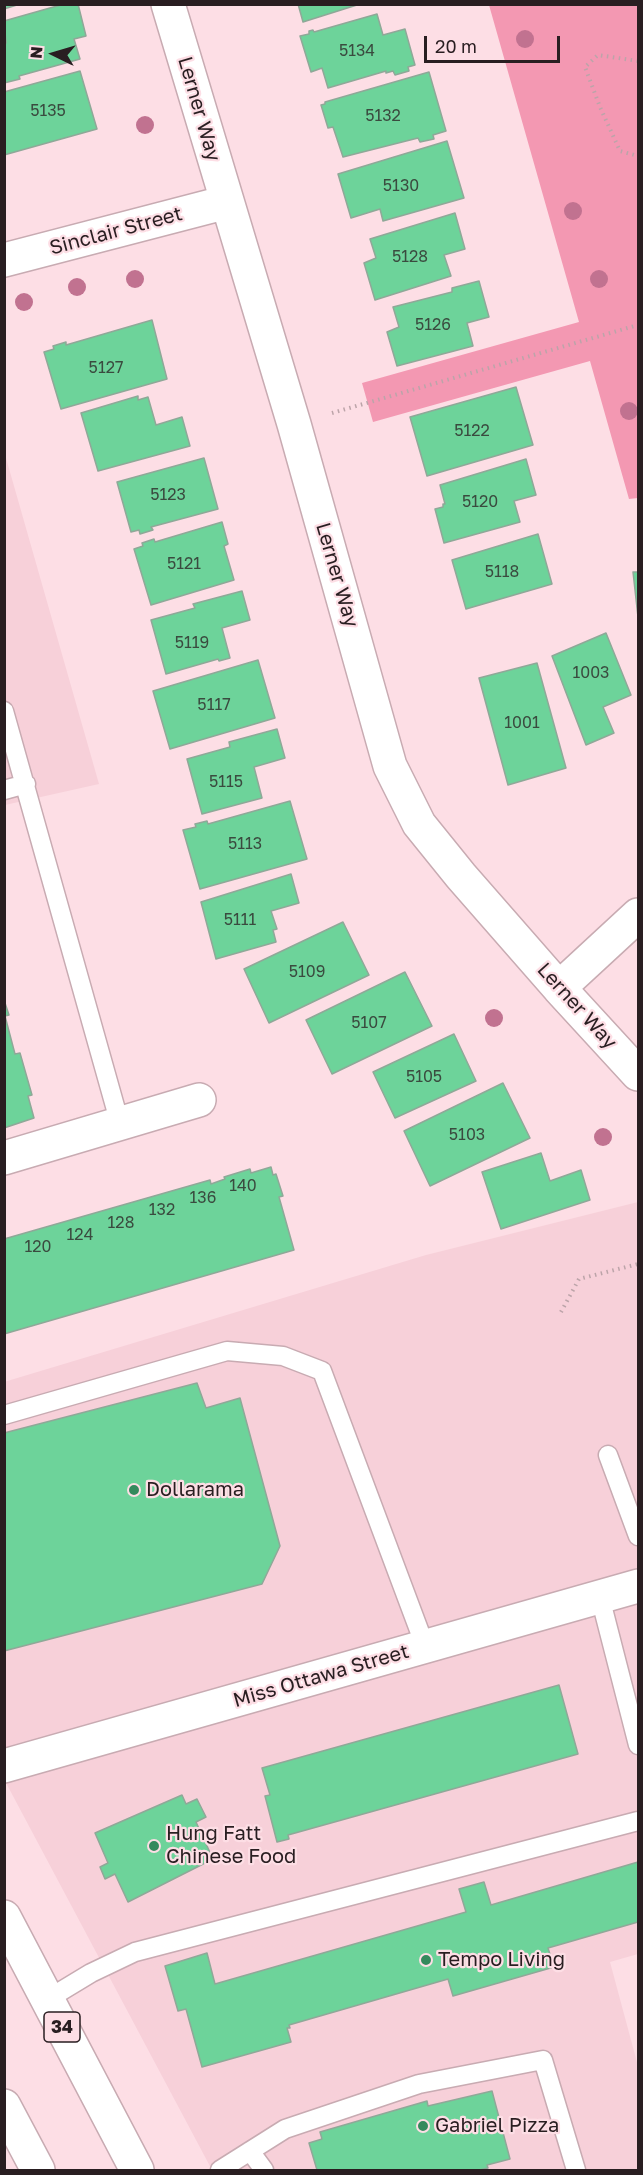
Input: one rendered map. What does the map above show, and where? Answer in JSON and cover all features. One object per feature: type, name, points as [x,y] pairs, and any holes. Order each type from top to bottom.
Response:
[{"type":"street","name":"Lerner Way","points":[[168,4],[294,424],[390,766],[419,824],[461,876],[559,988],[639,1074]]},
{"type":"street","name":"Sinclair Street","points":[[4,260],[227,202]]},
{"type":"street","points":[[559,988],[639,915]]},
{"type":"street","points":[[4,1158],[199,1100]]},
{"type":"street","name":"Miss Ottawa Street","points":[[4,1766],[639,1586]]},
{"type":"street","name":"34","points":[[4,1917],[137,2170]]},
{"type":"street","points":[[4,2106],[38,2170]]},
{"type":"lane","points":[[4,711],[120,1124]]},
{"type":"lane","points":[[4,790],[26,784]]},
{"type":"lane","points":[[4,1415],[227,1351],[283,1356],[322,1371],[425,1646]]},
{"type":"lane","points":[[608,1455],[639,1536]]},
{"type":"lane","points":[[600,1597],[639,1745]]},
{"type":"lane","points":[[48,1999],[91,1973],[135,1952],[639,1821]]},
{"type":"lane","points":[[220,2170],[285,2129],[420,2084],[543,2060],[576,2170]]},
{"type":"lane","points":[[250,2151],[264,2170]]},
{"type":"path","points":[[639,61],[598,54],[585,67],[600,107],[621,151],[639,156]]},
{"type":"path","points":[[294,424],[639,325]]},
{"type":"path","points":[[561,1311],[579,1279],[639,1264]]},
{"type":"shaded area","points":[[489,5],[638,5],[638,498],[629,499],[590,361],[373,422],[362,383],[579,322]]},
{"type":"shaded area","points":[[4,451],[99,784],[5,805],[4,805]]},
{"type":"shaded area","points":[[638,1202],[638,1954],[610,1962],[638,2066],[638,2170],[212,2170],[5,1781],[4,1382],[426,1255]]},
{"type":"building","points":[[4,4],[20,4],[4,9]]},
{"type":"building","points":[[64,4],[78,4],[86,36],[74,39],[80,59],[19,76],[20,79],[4,83],[4,43],[6,43],[4,21]]},
{"type":"building","points":[[298,4],[360,4],[303,22]]},
{"type":"building","points":[[377,14],[383,35],[405,29],[415,65],[408,67],[409,71],[395,75],[393,71],[386,73],[386,71],[328,88],[322,68],[311,72],[300,36],[309,34],[309,31],[314,32]]},
{"type":"building","points":[[80,71],[97,129],[4,155],[4,92]]},
{"type":"building","points":[[429,72],[446,131],[433,135],[434,139],[420,142],[418,138],[343,157],[333,127],[328,128],[321,105]]},
{"type":"building","points":[[447,141],[464,198],[383,221],[380,209],[351,218],[338,174]]},
{"type":"building","points":[[455,213],[465,249],[444,255],[451,276],[375,300],[364,263],[376,258],[370,239]]},
{"type":"building","points":[[479,281],[489,317],[467,323],[473,346],[397,366],[387,332],[399,327],[393,307],[452,292],[452,288]]},
{"type":"building","points":[[152,320],[167,379],[61,409],[44,352],[66,342],[66,345]]},
{"type":"building","points":[[516,387],[533,445],[427,476],[410,417]]},
{"type":"building","points":[[138,396],[138,400],[148,397],[156,425],[182,417],[190,446],[98,471],[81,413]]},
{"type":"building","points":[[204,458],[218,509],[151,527],[153,530],[140,534],[139,530],[131,532],[117,482]]},
{"type":"building","points":[[526,459],[536,495],[514,501],[520,522],[444,543],[435,509],[445,504],[440,485]]},
{"type":"building","points":[[222,522],[228,544],[224,546],[234,580],[151,605],[134,549],[154,539],[155,542]]},
{"type":"building","points":[[538,534],[552,584],[466,609],[452,560]]},
{"type":"building","points":[[633,572],[638,572],[638,617]]},
{"type":"building","points":[[242,591],[250,620],[222,628],[230,658],[219,661],[218,659],[166,674],[151,620],[195,608],[193,604]]},
{"type":"building","points":[[606,633],[631,695],[603,707],[614,733],[586,745],[552,656]]},
{"type":"building","points":[[258,660],[275,718],[170,749],[153,691]]},
{"type":"building","points":[[537,663],[566,768],[508,785],[479,678]]},
{"type":"building","points":[[277,729],[285,758],[254,767],[262,798],[202,814],[187,759],[230,747],[229,742]]},
{"type":"building","points":[[290,801],[307,859],[200,889],[183,830],[196,827],[195,824],[207,821],[208,824]]},
{"type":"building","points":[[291,874],[299,903],[271,911],[277,929],[273,930],[276,942],[216,959],[201,902]]},
{"type":"building","points":[[343,922],[369,975],[269,1023],[244,969]]},
{"type":"building","points":[[405,972],[432,1026],[332,1074],[306,1020]]},
{"type":"building","points":[[4,1000],[9,1015],[5,1016],[15,1054],[20,1053],[32,1095],[28,1096],[34,1118],[4,1128]]},
{"type":"building","points":[[454,1034],[476,1081],[395,1118],[373,1072]]},
{"type":"building","points":[[503,1083],[530,1138],[430,1186],[404,1131]]},
{"type":"building","points":[[541,1153],[550,1181],[581,1170],[590,1200],[501,1229],[482,1172]]},
{"type":"building","points":[[271,1167],[273,1175],[276,1174],[283,1196],[279,1197],[294,1250],[4,1334],[4,1239],[210,1180],[211,1184],[225,1179],[224,1177],[250,1169],[251,1173]]},
{"type":"building","name":"Dollarama","points":[[197,1383],[206,1408],[240,1398],[280,1546],[262,1584],[4,1651],[4,1433]]},
{"type":"building","points":[[559,1685],[578,1754],[288,1835],[289,1839],[277,1842],[265,1796],[270,1795],[262,1768]]},
{"type":"building","name":"Hung Fatt Chinese Food","points":[[182,1795],[186,1804],[197,1799],[206,1817],[196,1822],[213,1859],[128,1902],[115,1874],[105,1879],[100,1867],[108,1863],[95,1833]]},
{"type":"building","name":"Tempo Living","points":[[638,1862],[638,1922],[548,1948],[554,1967],[453,1996],[448,1979],[289,2025],[290,2028],[287,2028],[291,2042],[202,2067],[186,2009],[178,2011],[165,1966],[207,1953],[215,1984],[466,1912],[459,1889],[484,1882],[491,1905]]},
{"type":"building","name":"Gabriel Pizza","points":[[492,2091],[510,2159],[487,2165],[488,2168],[480,2170],[317,2170],[309,2143],[322,2139],[320,2132],[427,2101],[428,2106]]},
{"type":"place","name":"Dollarama","points":[[134,1490]]},
{"type":"place","name":"Hung Fatt Chinese Food","points":[[154,1846]]},
{"type":"place","name":"Tempo Living","points":[[426,1960]]},
{"type":"place","name":"Gabriel Pizza","points":[[423,2126]]}]
